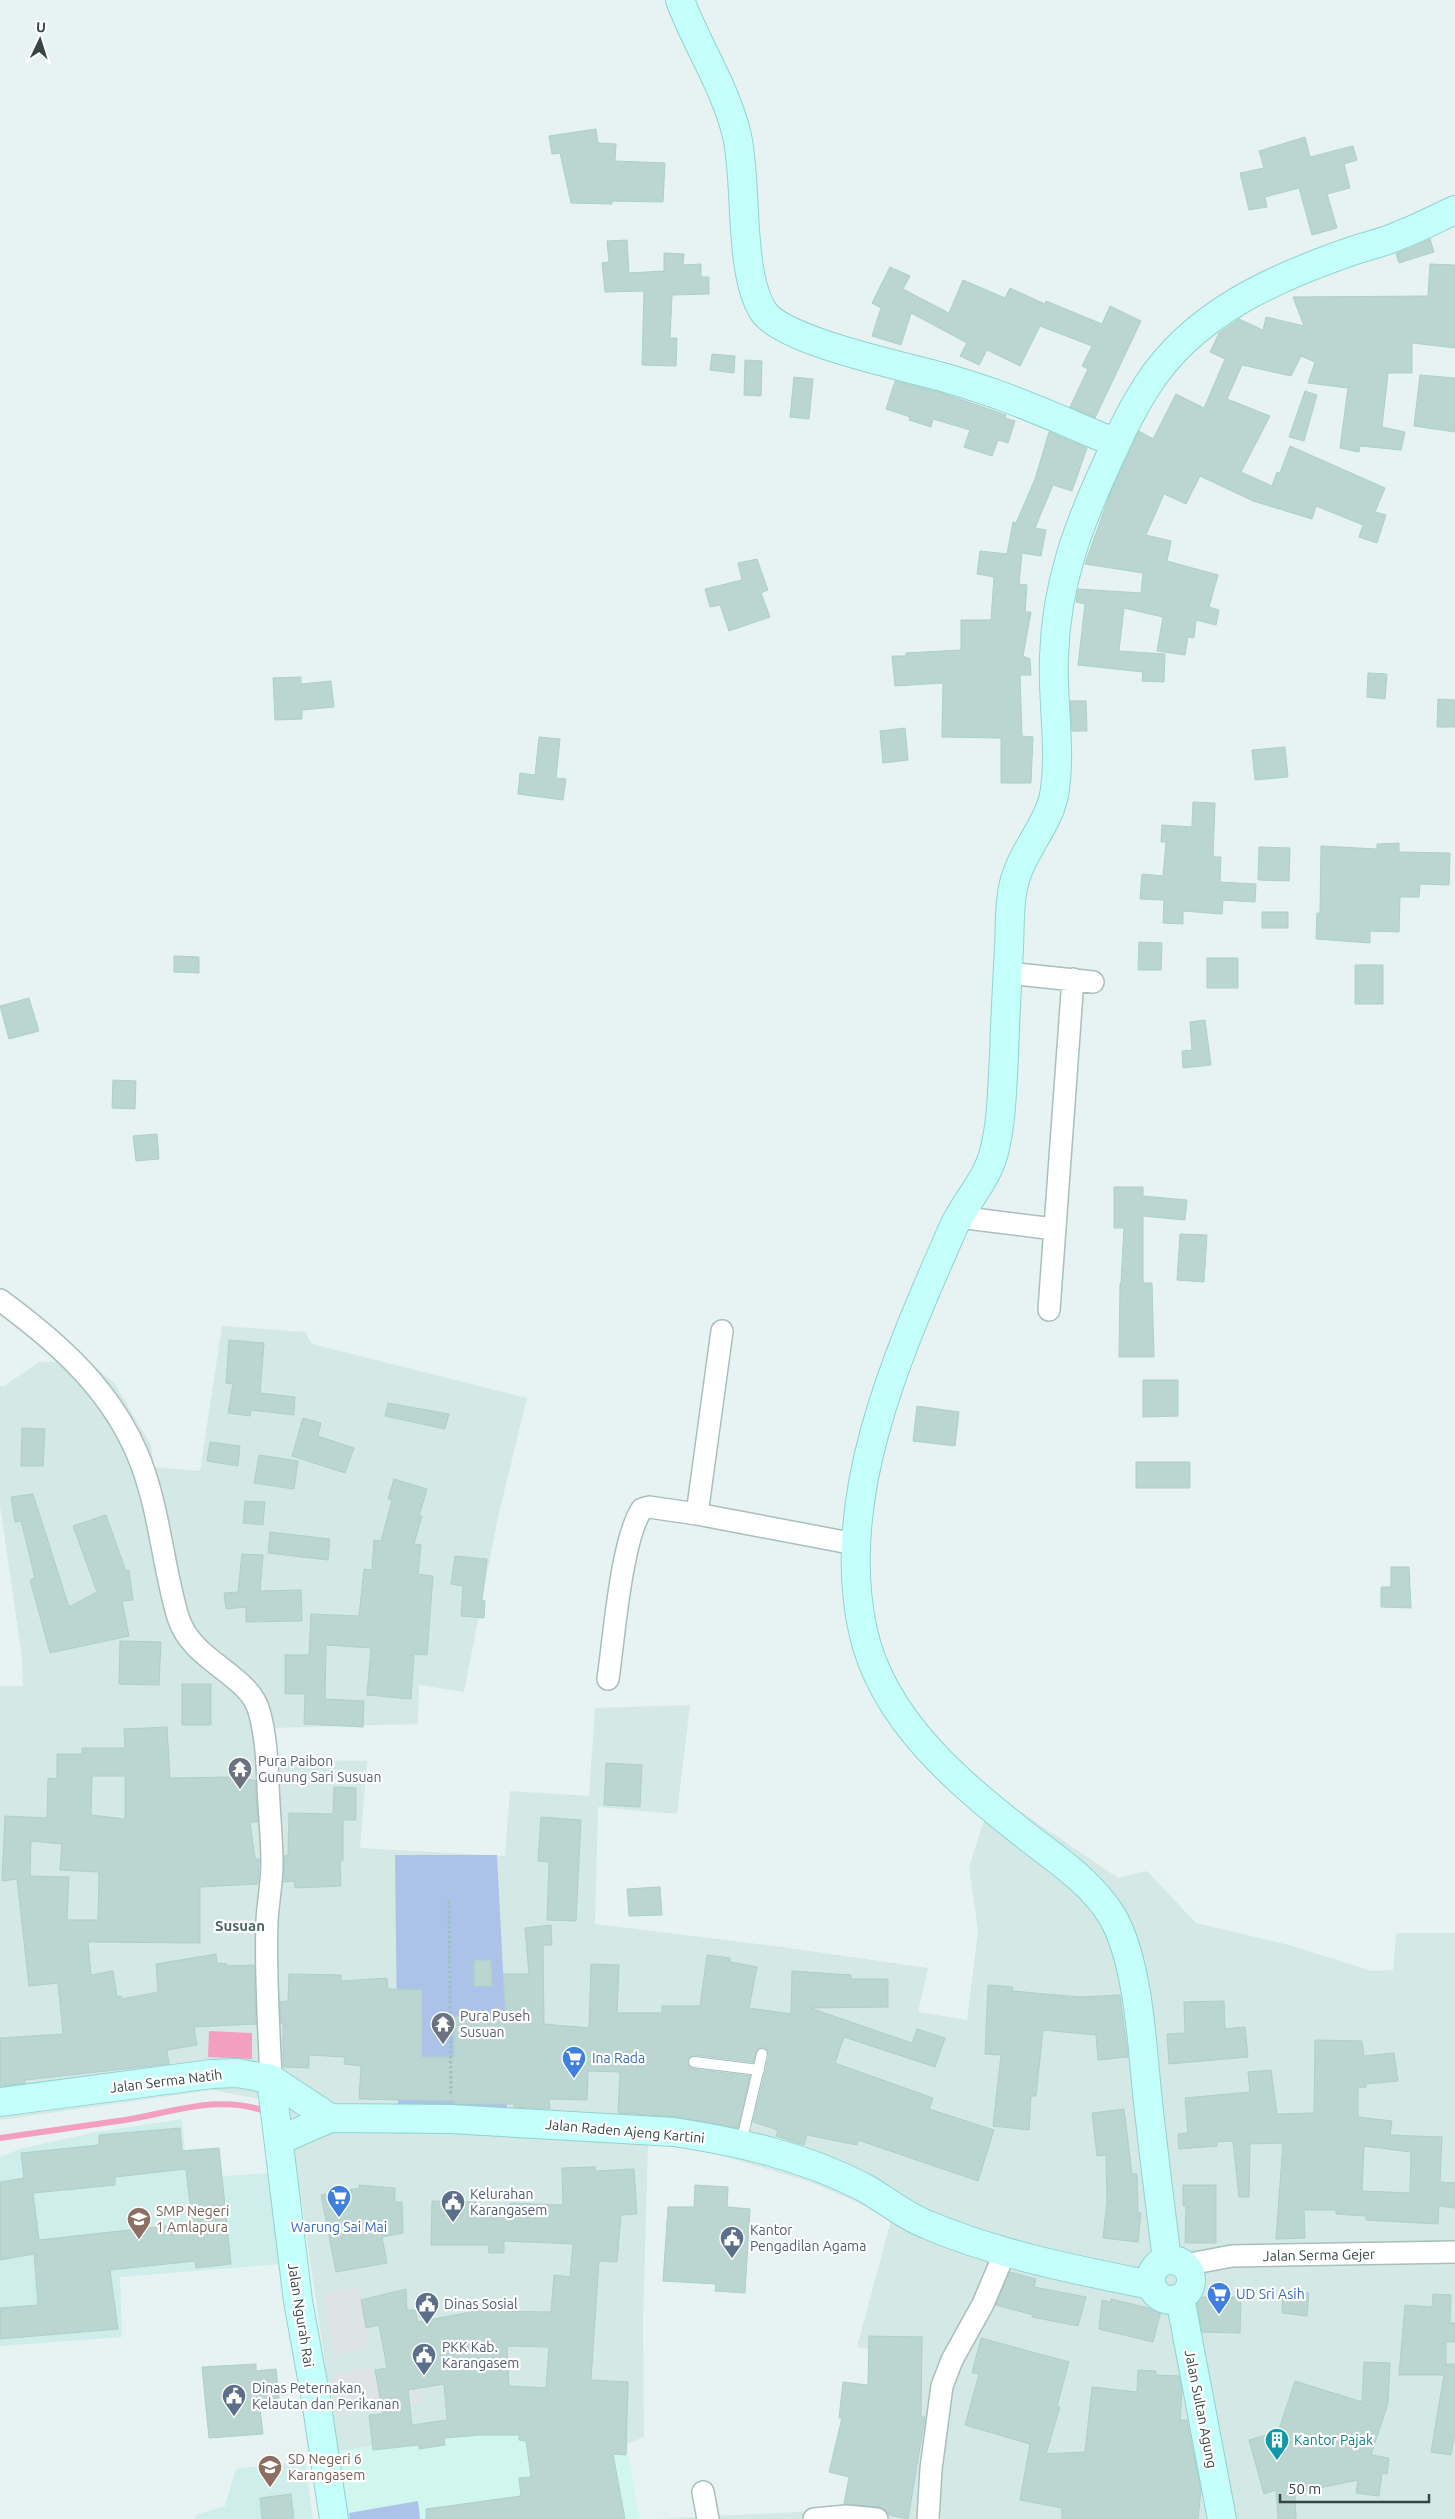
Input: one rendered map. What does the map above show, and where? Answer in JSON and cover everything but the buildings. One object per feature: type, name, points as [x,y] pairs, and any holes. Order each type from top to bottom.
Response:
[{"type":"street","points":[[680,0],[698,45],[724,96],[738,138],[750,266],[754,288],[764,312],[783,326],[816,342],[980,389],[1116,443]]},
{"type":"street","name":"Jalan Sultan Agung","points":[[1222,2519],[1129,1962],[1115,1920],[1088,1884],[985,1804],[928,1748],[891,1700],[874,1668],[863,1634],[858,1598],[855,1544],[863,1487],[879,1422],[896,1365],[958,1217],[984,1178],[993,1157],[1002,1093],[1013,888],[1024,854],[1052,806],[1055,792],[1057,773],[1053,660],[1057,612],[1066,568],[1080,521],[1116,443],[1147,385],[1169,357],[1217,312],[1251,293],[1303,270],[1396,237],[1455,210]]},
{"type":"street","points":[[1008,972],[1083,981],[1054,1229],[1049,1310]]},
{"type":"street","points":[[958,1217],[1054,1229]]},
{"type":"street","points":[[0,1300],[21,1315],[93,1379],[118,1414],[142,1463],[179,1621],[189,1640],[214,1664],[251,1694],[259,1710],[266,1750],[272,1866],[267,1922],[272,2079],[280,2140]]},
{"type":"street","points":[[697,1514],[722,1330]]},
{"type":"street","points":[[608,1679],[626,1557],[637,1516],[642,1509],[649,1508],[697,1514],[855,1544]]},
{"type":"street","name":"Jalan Serma Natih","points":[[0,2102],[212,2074],[237,2073],[272,2079]]},
{"type":"street","points":[[272,2079],[330,2118]]},
{"type":"street","name":"Jalan Raden Ajeng Kartini","points":[[280,2140],[330,2118],[450,2119],[674,2132],[741,2143],[795,2158],[862,2187],[928,2226],[1005,2252],[1074,2270],[1151,2285],[1153,2270],[1180,2276]]},
{"type":"street","name":"Jalan Ngurah Rai","points":[[280,2140],[298,2301],[316,2400],[334,2519]]},
{"type":"street","points":[[928,2519],[931,2469],[942,2386],[952,2360],[982,2304],[1005,2252]]},
{"type":"street","name":"Jalan Serma Gejer","points":[[1180,2276],[1232,2256],[1455,2252]]},
{"type":"street","points":[[703,2492],[708,2519]]},
{"type":"street","points":[[814,2519],[846,2516],[877,2519]]},
{"type":"lane","points":[[741,2143],[762,2054]]},
{"type":"lane","points":[[694,2062],[759,2070]]},
{"type":"path","points":[[449,1901],[450,2119]]},
{"type":"shaded area","points":[[222,1326],[305,1332],[312,1344],[527,1398],[498,1517],[464,1692],[419,1685],[418,1724],[271,1728],[277,1759],[367,1761],[360,1848],[505,1856],[510,1791],[589,1796],[595,1708],[690,1705],[677,1814],[598,1807],[595,1924],[775,1946],[928,1968],[918,2012],[967,2020],[978,1931],[969,1867],[993,1793],[1118,1878],[1147,1871],[1196,1923],[1289,1945],[1372,1971],[1393,1970],[1396,1933],[1455,1933],[1455,2519],[655,2519],[855,2509],[880,2351],[857,2347],[892,2217],[808,2181],[682,2144],[648,2143],[643,2322],[644,2437],[627,2444],[477,2431],[338,2451],[287,2104],[212,2090],[0,2120],[0,1686],[23,1686],[22,1657],[0,1506],[0,1386],[4,1386],[39,1362],[90,1362],[115,1384],[151,1445],[154,1467],[200,1471]]},
{"type":"shaded area","points":[[395,1855],[497,1855],[505,2009],[507,2112],[398,2112]]},
{"type":"shaded area","points":[[209,2031],[252,2033],[252,2059],[208,2057]]},
{"type":"shaded area","name":"SMP Negeri 1 Amlapura","points":[[182,2119],[185,2150],[219,2148],[222,2176],[271,2173],[280,2264],[120,2277],[122,2337],[0,2346],[0,2157],[20,2149],[91,2133]]},
{"type":"shaded area","points":[[359,2287],[369,2348],[333,2356],[324,2294]]},
{"type":"shaded area","points":[[373,2366],[375,2386],[417,2379],[423,2402],[338,2415],[331,2375]]},
{"type":"shaded area","points":[[477,2431],[627,2444],[639,2519],[346,2519],[338,2451]]},
{"type":"shaded area","name":"SD Negeri 6 Karangasem","points":[[305,2460],[313,2519],[195,2519],[196,2515],[225,2506],[236,2469]]},
{"type":"shaded area","points":[[418,2501],[420,2519],[350,2519],[349,2513]]},
{"type":"waterway","points":[[0,2138],[125,2120],[194,2106],[230,2104],[264,2111]]},
{"type":"place","name":"Pura Paibon Gunung Sari Susuan","points":[[240,1790]]},
{"type":"place","name":"Pura Puseh Susuan","points":[[443,2045]]},
{"type":"place","name":"Ina Rada","points":[[574,2079]]},
{"type":"place","name":"Warung Sai Mai","points":[[339,2218]]},
{"type":"place","name":"Kelurahan Karangasem","points":[[453,2223]]},
{"type":"place","name":"SMP Negeri 1 Amlapura","points":[[139,2240]]},
{"type":"place","name":"Kantor Pengadilan Agama","points":[[732,2259]]},
{"type":"place","name":"UD Sri Asih","points":[[1219,2315]]},
{"type":"place","name":"Dinas Sosial","points":[[427,2325]]},
{"type":"place","name":"PKK Kab. Karangasem","points":[[424,2376]]},
{"type":"place","name":"Dinas Peternakan, Kelautan dan Perikanan","points":[[234,2417]]},
{"type":"place","name":"Kantor Pajak","points":[[1277,2461]]},
{"type":"place","name":"SD Negeri 6 Karangasem","points":[[270,2488]]},
{"type":"district","name":"Susuan","points":[[240,1925]]}]
